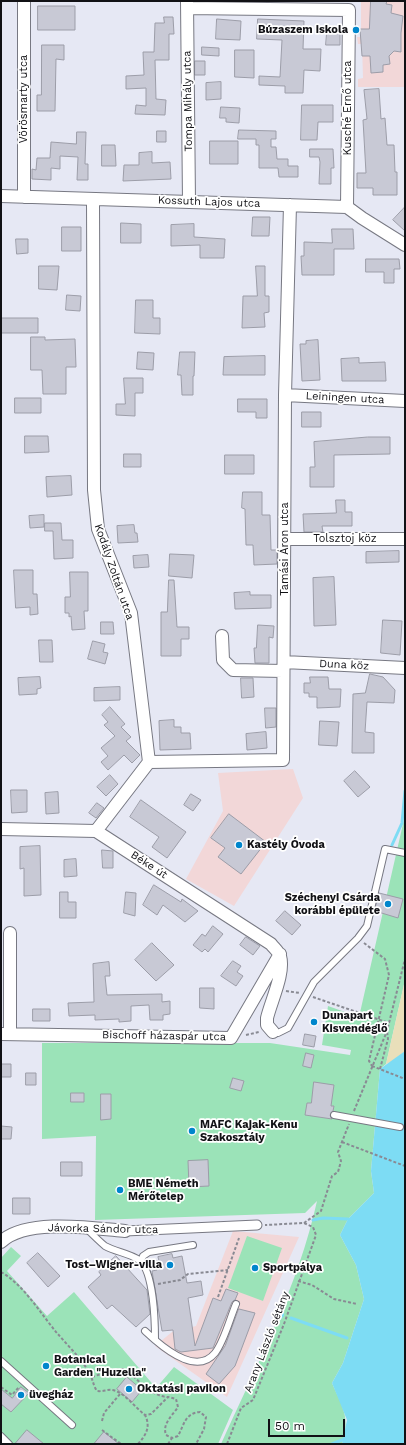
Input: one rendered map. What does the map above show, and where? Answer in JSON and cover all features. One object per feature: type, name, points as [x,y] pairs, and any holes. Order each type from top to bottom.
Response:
[{"type":"street","name":"Vörösmarty utca","points":[[24,1],[24,197]]},
{"type":"street","name":"Kusché Ernő utca","points":[[187,4],[349,10],[347,207]]},
{"type":"street","name":"Tompa Mihály utca","points":[[187,4],[189,202]]},
{"type":"street","name":"Kossuth Lajos utca","points":[[1,196],[347,207]]},
{"type":"street","name":"Kodály Zoltán utca","points":[[93,199],[94,490],[98,529],[131,613],[150,762]]},
{"type":"street","name":"Tamási Áron utca","points":[[150,762],[283,760],[285,395],[290,205]]},
{"type":"street","points":[[347,207],[405,245]]},
{"type":"street","name":"Leiningen utca","points":[[285,395],[405,401]]},
{"type":"street","name":"Tolsztoj köz","points":[[285,539],[405,540]]},
{"type":"street","name":"Duna köz","points":[[222,636],[223,660],[233,670],[283,667],[405,668]]},
{"type":"street","points":[[1,829],[96,831],[150,762]]},
{"type":"street","name":"Béke út","points":[[96,831],[271,944],[280,954]]},
{"type":"street","points":[[6,1034],[10,933]]},
{"type":"street","points":[[272,1031],[267,1025],[267,1018],[281,973],[282,962],[280,954]]},
{"type":"street","name":"Bischoff házaspár utca","points":[[6,1034],[231,1038],[280,954]]},
{"type":"street","name":"Jávorka Sándor utca","points":[[1,1242],[8,1235],[27,1228],[84,1227],[125,1231],[257,1225]]},
{"type":"lane","points":[[272,1031],[278,1033],[288,1028],[314,982],[358,938],[367,926],[385,849],[405,853]]},
{"type":"lane","points":[[334,1115],[400,1127]]},
{"type":"lane","points":[[84,1227],[106,1246],[130,1254],[141,1261],[151,1285],[155,1316],[155,1340]]},
{"type":"lane","points":[[141,1261],[143,1256],[149,1252],[193,1245]]},
{"type":"lane","points":[[145,1332],[170,1352],[184,1359],[202,1361],[215,1354],[236,1304]]},
{"type":"lane","points":[[1,1361],[72,1425]]},
{"type":"lane","points":[[1,1436],[5,1444]]},
{"type":"path","points":[[358,938],[384,959],[389,975],[369,1061],[372,1066],[405,1079]]},
{"type":"path","points":[[257,1225],[304,1223],[321,1211],[332,1176],[338,1172],[341,1161],[338,1152],[387,1031],[405,959]]},
{"type":"path","points":[[295,992],[389,1024]]},
{"type":"path","points":[[231,1038],[272,1031]]},
{"type":"path","points":[[380,1069],[388,1039],[387,1031]]},
{"type":"path","points":[[342,1142],[405,1166]]},
{"type":"path","name":"Arany László sétány","points":[[227,1444],[241,1408],[253,1400],[284,1324],[298,1281],[316,1235],[313,1227],[304,1223]]},
{"type":"path","points":[[218,1297],[239,1238]]},
{"type":"path","points":[[151,1285],[180,1280],[188,1274],[228,1270]]},
{"type":"path","points":[[1,1272],[16,1284],[44,1315],[84,1366],[92,1378],[97,1391],[102,1392],[107,1389],[116,1391],[145,1415],[148,1422],[148,1428],[146,1435],[138,1444]]},
{"type":"path","points":[[298,1281],[312,1285],[334,1299],[357,1304]]},
{"type":"path","points":[[92,1378],[112,1370],[124,1369],[151,1392],[158,1396],[176,1399],[178,1407],[169,1419],[164,1430],[166,1435],[172,1438]]},
{"type":"path","points":[[1,1387],[12,1395],[23,1381]]},
{"type":"path","points":[[102,1421],[104,1413],[120,1394]]},
{"type":"path","points":[[145,1415],[151,1414],[168,1397]]},
{"type":"path","points":[[168,1444],[172,1438],[178,1436],[187,1417],[192,1413],[200,1412],[206,1417],[206,1423],[196,1444]]},
{"type":"path","points":[[102,1430],[121,1444]]},
{"type":"shaded area","points":[[361,1],[405,1],[405,87],[358,87],[358,79],[363,78],[362,44],[358,44],[357,37],[365,37],[361,29]]},
{"type":"shaded area","name":"Kastély Óvoda","points":[[293,769],[303,798],[234,906],[186,879],[223,811],[218,773]]},
{"type":"shaded area","points":[[233,1231],[299,1237],[227,1397],[155,1346],[172,1332],[196,1326]]},
{"type":"green space","name":"MAFC Kajak-Kenu Szakosztály","points":[[405,815],[405,980],[386,1064],[380,1069],[371,1171],[374,1193],[348,1219],[340,1235],[356,1265],[364,1299],[343,1363],[332,1383],[344,1412],[346,1427],[345,1435],[342,1444],[221,1444],[288,1294],[309,1232],[317,1201],[305,1213],[95,1220],[96,1136],[42,1139],[42,1043],[270,1043],[350,1055],[351,1050],[322,1045],[328,1006],[359,1017]]},
{"type":"green space","name":"Sportpálya","points":[[247,1236],[282,1248],[263,1301],[228,1288]]},
{"type":"green space","points":[[11,1247],[21,1256],[7,1271],[47,1316],[74,1292],[156,1388],[174,1367],[233,1410],[218,1444],[1,1444],[1,1258]]},
{"type":"sand","points":[[405,980],[405,1051],[394,1061],[386,1064]]},
{"type":"water","points":[[405,1051],[405,1444],[342,1444],[347,1420],[332,1383],[343,1363],[364,1299],[356,1265],[340,1235],[348,1219],[374,1193],[371,1171],[380,1069]]},
{"type":"water","points":[[281,1308],[284,1316],[279,1321],[275,1320],[278,1309]]},
{"type":"building","points":[[371,1],[387,1],[386,4],[392,5],[391,13],[403,16],[401,52],[394,51],[389,56],[390,64],[383,65],[383,72],[371,73],[370,56],[362,56],[360,29],[369,29]]},
{"type":"building","points":[[38,6],[75,6],[75,30],[38,30]]},
{"type":"building","points":[[164,17],[173,17],[174,34],[169,34],[169,60],[155,60],[156,99],[166,100],[165,115],[135,114],[136,105],[146,106],[146,88],[126,89],[126,76],[144,75],[143,52],[154,52],[155,23],[164,23]]},
{"type":"building","points":[[217,19],[241,21],[240,40],[216,39]]},
{"type":"building","points":[[258,19],[304,21],[303,49],[321,49],[320,71],[304,70],[303,93],[285,93],[285,86],[259,85],[259,76],[280,77],[282,40],[257,39]]},
{"type":"building","points":[[327,33],[340,33],[340,45],[326,45]]},
{"type":"building","points":[[42,45],[64,45],[64,60],[56,59],[55,111],[37,111],[37,95],[41,95]]},
{"type":"building","points":[[202,47],[219,48],[219,56],[202,55]]},
{"type":"building","points":[[235,50],[254,50],[254,78],[235,77]]},
{"type":"building","points":[[195,61],[205,61],[205,75],[195,75]]},
{"type":"building","points":[[221,82],[221,99],[206,100],[206,83]]},
{"type":"building","points":[[379,89],[381,119],[385,118],[387,145],[394,145],[395,172],[397,172],[397,195],[373,195],[373,188],[357,188],[357,173],[366,173],[363,120],[367,119],[364,90]]},
{"type":"building","points":[[302,105],[333,105],[333,122],[318,122],[317,140],[301,140]]},
{"type":"building","points":[[221,107],[240,108],[239,123],[226,122],[226,118],[220,118]]},
{"type":"building","points":[[239,130],[276,131],[276,139],[271,139],[271,147],[276,147],[277,159],[288,159],[288,166],[298,166],[298,177],[279,177],[278,168],[259,168],[259,145],[256,145],[256,139],[238,139]]},
{"type":"building","points":[[157,131],[166,131],[166,142],[157,142]]},
{"type":"building","points":[[77,132],[86,132],[85,164],[88,164],[88,180],[77,180],[78,157],[60,156],[60,169],[51,168],[51,180],[32,179],[32,169],[36,170],[37,158],[50,158],[51,142],[76,144]]},
{"type":"building","points":[[210,141],[238,141],[238,164],[210,164]]},
{"type":"building","points":[[102,145],[115,145],[116,166],[102,166]]},
{"type":"building","points":[[310,149],[333,149],[334,168],[331,168],[331,184],[319,184],[319,157],[310,157]]},
{"type":"building","points":[[152,152],[152,163],[170,162],[171,179],[123,181],[124,165],[139,165],[139,153]]},
{"type":"building","points":[[405,207],[405,231],[393,220]]},
{"type":"building","points":[[253,217],[270,217],[269,236],[252,236]]},
{"type":"building","points":[[121,223],[141,224],[141,243],[121,243]]},
{"type":"building","points":[[194,224],[194,237],[225,239],[224,258],[200,258],[200,245],[171,246],[171,225]]},
{"type":"building","points":[[62,227],[81,227],[81,251],[62,251]]},
{"type":"building","points":[[332,229],[353,229],[354,249],[334,249],[334,275],[302,275],[301,256],[304,256],[304,242],[332,243]]},
{"type":"building","points":[[16,239],[28,239],[28,253],[17,254]]},
{"type":"building","points":[[366,259],[399,259],[400,269],[394,269],[394,283],[384,283],[384,272],[366,272]]},
{"type":"building","points":[[39,266],[59,266],[57,290],[39,289]]},
{"type":"building","points":[[256,266],[265,266],[265,296],[269,296],[269,312],[264,313],[265,327],[242,328],[243,296],[257,296]]},
{"type":"building","points":[[67,295],[81,296],[80,311],[66,310]]},
{"type":"building","points":[[136,300],[153,300],[153,318],[160,318],[160,334],[135,333]]},
{"type":"building","points":[[1,318],[38,318],[38,333],[1,333]]},
{"type":"building","points":[[31,337],[45,337],[45,340],[75,339],[76,367],[66,367],[66,394],[43,394],[42,370],[31,370]]},
{"type":"building","points":[[318,340],[320,380],[302,381],[300,344],[306,344],[306,341]]},
{"type":"building","points":[[138,352],[154,353],[153,370],[137,369]]},
{"type":"building","points":[[180,352],[195,352],[193,395],[182,395],[181,375],[178,375]]},
{"type":"building","points":[[265,356],[265,375],[223,375],[224,357]]},
{"type":"building","points":[[359,358],[359,363],[385,362],[386,381],[342,381],[341,359]]},
{"type":"building","points":[[124,378],[143,378],[143,393],[135,393],[135,416],[116,415],[116,404],[125,404]]},
{"type":"building","points":[[15,398],[41,398],[41,413],[15,413]]},
{"type":"building","points":[[238,399],[267,399],[267,418],[256,418],[256,412],[238,412]]},
{"type":"building","points":[[302,412],[321,412],[321,427],[302,427]]},
{"type":"building","points":[[25,436],[48,436],[49,452],[25,453]]},
{"type":"building","points":[[368,437],[390,437],[390,454],[334,455],[334,487],[310,487],[310,467],[315,467],[314,442]]},
{"type":"building","points":[[124,454],[141,454],[141,467],[124,467]]},
{"type":"building","points":[[225,455],[254,455],[254,474],[225,474]]},
{"type":"building","points":[[71,476],[72,495],[47,497],[46,477]]},
{"type":"building","points":[[243,492],[262,492],[262,515],[270,515],[271,550],[277,550],[277,564],[254,565],[253,545],[246,545],[245,509],[242,508]]},
{"type":"building","points":[[336,500],[345,500],[345,512],[352,512],[352,526],[322,526],[323,532],[304,532],[303,514],[336,513]]},
{"type":"building","points":[[44,515],[44,527],[30,528],[29,516]]},
{"type":"building","points":[[45,523],[61,523],[62,540],[73,540],[73,558],[54,559],[53,531],[45,531]]},
{"type":"building","points":[[134,525],[138,542],[118,543],[117,526]]},
{"type":"building","points":[[399,551],[399,562],[366,563],[366,552]]},
{"type":"building","points":[[170,554],[194,555],[192,578],[169,576]]},
{"type":"building","points":[[148,555],[149,567],[134,568],[133,556]]},
{"type":"building","points":[[14,570],[33,570],[33,594],[37,594],[38,614],[30,615],[30,607],[16,608]]},
{"type":"building","points":[[70,572],[88,572],[88,611],[84,611],[85,629],[72,630],[71,616],[69,617],[69,613],[65,613],[65,597],[70,597]]},
{"type":"building","points":[[334,577],[336,625],[314,626],[313,578]]},
{"type":"building","points":[[169,580],[174,580],[177,627],[189,627],[189,639],[181,639],[181,656],[161,656],[161,612],[167,612]]},
{"type":"building","points":[[250,592],[250,595],[271,595],[271,608],[235,609],[234,593]]},
{"type":"building","points":[[383,620],[402,621],[400,655],[381,653]]},
{"type":"building","points":[[101,622],[113,622],[114,634],[101,634]]},
{"type":"building","points":[[258,625],[274,626],[273,638],[269,637],[269,663],[255,663],[254,648],[256,648]]},
{"type":"building","points":[[39,640],[52,640],[53,662],[40,662]]},
{"type":"building","points":[[93,641],[105,644],[103,652],[108,653],[105,664],[88,659]]},
{"type":"building","points":[[370,674],[383,677],[395,690],[394,703],[367,702],[365,732],[374,733],[374,753],[352,753],[353,694],[365,693]]},
{"type":"building","points":[[40,677],[41,688],[37,689],[37,694],[19,695],[18,678]]},
{"type":"building","points":[[310,677],[328,677],[329,689],[341,689],[340,707],[317,708],[317,697],[309,697],[309,693],[304,693],[304,683],[310,683]]},
{"type":"building","points":[[241,678],[253,678],[254,697],[242,698]]},
{"type":"building","points":[[120,687],[120,700],[94,701],[94,688]]},
{"type":"building","points":[[110,707],[125,724],[121,727],[131,737],[126,741],[140,755],[132,763],[124,755],[108,770],[101,762],[108,756],[101,748],[115,736],[104,725],[108,722],[102,715]]},
{"type":"building","points":[[265,708],[276,708],[276,727],[266,728]]},
{"type":"building","points":[[174,720],[174,727],[181,727],[181,733],[190,733],[191,749],[160,750],[159,721]]},
{"type":"building","points":[[320,721],[339,722],[337,746],[319,745]]},
{"type":"building","points":[[266,732],[267,748],[247,750],[246,734]]},
{"type":"building","points":[[355,771],[370,787],[358,797],[344,781]]},
{"type":"building","points":[[110,775],[118,784],[106,796],[97,787]]},
{"type":"building","points":[[11,790],[27,790],[27,812],[12,813]]},
{"type":"building","points":[[58,792],[59,813],[46,814],[45,793]]},
{"type":"building","points":[[191,794],[201,800],[193,811],[184,805]]},
{"type":"building","points":[[141,800],[186,832],[167,858],[152,847],[159,837],[130,817]]},
{"type":"building","points":[[97,803],[104,808],[96,818],[89,813]]},
{"type":"building","points":[[229,814],[266,842],[241,874],[218,857],[225,848],[211,838]]},
{"type":"building","points":[[40,846],[41,895],[24,896],[24,868],[20,869],[20,847]]},
{"type":"building","points":[[102,850],[113,851],[113,868],[103,868]]},
{"type":"building","points":[[76,859],[77,876],[64,877],[64,860]]},
{"type":"building","points":[[154,885],[181,902],[182,899],[198,911],[185,922],[163,905],[157,915],[143,905]]},
{"type":"building","points":[[60,892],[68,892],[68,902],[76,902],[76,918],[60,918]]},
{"type":"building","points":[[126,892],[136,893],[135,916],[124,913]]},
{"type":"building","name":"Széchenyi Csárda korábbi épülete","points":[[379,893],[403,899],[398,918],[375,911]]},
{"type":"building","points":[[285,911],[301,925],[292,935],[276,921]]},
{"type":"building","points":[[213,926],[223,934],[208,952],[205,949],[202,952],[193,945],[202,934],[205,936]]},
{"type":"building","points":[[246,937],[260,946],[253,955],[240,945]]},
{"type":"building","points":[[152,943],[174,965],[156,981],[135,960]]},
{"type":"building","points":[[233,961],[241,966],[237,972],[243,976],[236,986],[221,976]]},
{"type":"building","points":[[109,962],[110,976],[105,976],[107,995],[162,994],[162,1002],[170,1001],[170,1014],[163,1015],[163,1020],[150,1020],[149,1005],[131,1006],[131,1021],[119,1022],[119,1019],[95,1020],[95,1015],[69,1016],[68,1003],[94,1002],[93,964]]},
{"type":"building","points":[[200,988],[214,988],[214,1009],[200,1008]]},
{"type":"building","points":[[33,1009],[50,1009],[50,1021],[33,1021]]},
{"type":"building","points":[[305,1034],[316,1036],[314,1047],[303,1045]]},
{"type":"building","points":[[306,1053],[314,1055],[311,1068],[303,1066]]},
{"type":"building","points":[[1,1064],[11,1064],[11,1077],[1,1077]]},
{"type":"building","points":[[26,1073],[36,1073],[36,1085],[26,1085]]},
{"type":"building","points":[[233,1078],[244,1081],[241,1091],[230,1088]]},
{"type":"building","points":[[314,1082],[334,1085],[331,1106],[334,1106],[330,1115],[332,1119],[305,1115],[307,1103],[311,1103]]},
{"type":"building","points":[[71,1093],[84,1093],[84,1102],[71,1102]]},
{"type":"building","points":[[101,1094],[111,1094],[111,1119],[101,1120]]},
{"type":"building","points":[[1,1126],[12,1127],[11,1139],[1,1139]]},
{"type":"building","points":[[208,1160],[209,1186],[189,1187],[188,1161]]},
{"type":"building","points":[[61,1162],[82,1162],[82,1176],[61,1176]]},
{"type":"building","points":[[13,1198],[30,1198],[30,1214],[13,1214]]},
{"type":"building","points":[[38,1253],[60,1276],[48,1287],[27,1263]]},
{"type":"building","points":[[172,1254],[173,1258],[182,1256],[187,1283],[201,1281],[203,1295],[188,1298],[195,1346],[213,1298],[221,1301],[226,1289],[238,1293],[235,1300],[232,1302],[213,1348],[181,1352],[175,1349],[173,1330],[162,1331],[152,1271],[157,1270],[155,1261],[159,1261],[158,1257]]},
{"type":"building","points":[[116,1256],[147,1290],[150,1314],[136,1327],[112,1305],[107,1309],[88,1287],[101,1275],[99,1272]]},
{"type":"building","points":[[239,1309],[255,1313],[235,1366],[219,1384],[206,1374],[225,1346]]},
{"type":"building","name":"Oktatási pavilon","points":[[127,1377],[142,1390],[132,1402],[117,1389]]},
{"type":"building","points":[[21,1387],[29,1393],[11,1412],[1,1404],[1,1389],[12,1398]]},
{"type":"building","points":[[27,1430],[44,1444],[15,1444]]},
{"type":"building","points":[[104,1432],[119,1444],[94,1444]]},
{"type":"waterway","points":[[392,845],[402,823],[405,791]]},
{"type":"waterway","points":[[313,1220],[323,1218],[348,1219]]},
{"type":"waterway","points":[[291,1318],[347,1338]]},
{"type":"waterway","points":[[332,1444],[347,1438]]},
{"type":"place","name":"Búzaszem iskola","points":[[356,30]]},
{"type":"place","name":"Kastély Óvoda","points":[[239,845]]},
{"type":"place","name":"Széchenyi Csárda korábbi épülete","points":[[388,904]]},
{"type":"place","name":"Dunapart Kisvendéglő","points":[[314,1022]]},
{"type":"place","name":"MAFC Kajak-Kenu Szakosztály","points":[[192,1131]]},
{"type":"place","name":"BME Németh Mérőtelep","points":[[120,1190]]},
{"type":"place","name":"Tost–Wigner-villa","points":[[170,1265]]},
{"type":"place","name":"Sportpálya","points":[[255,1268]]},
{"type":"place","name":"Botanical Garden \"Huzella\"","points":[[46,1366]]},
{"type":"place","name":"Oktatási pavilon","points":[[129,1389]]},
{"type":"place","name":"üvegház","points":[[21,1395]]}]
